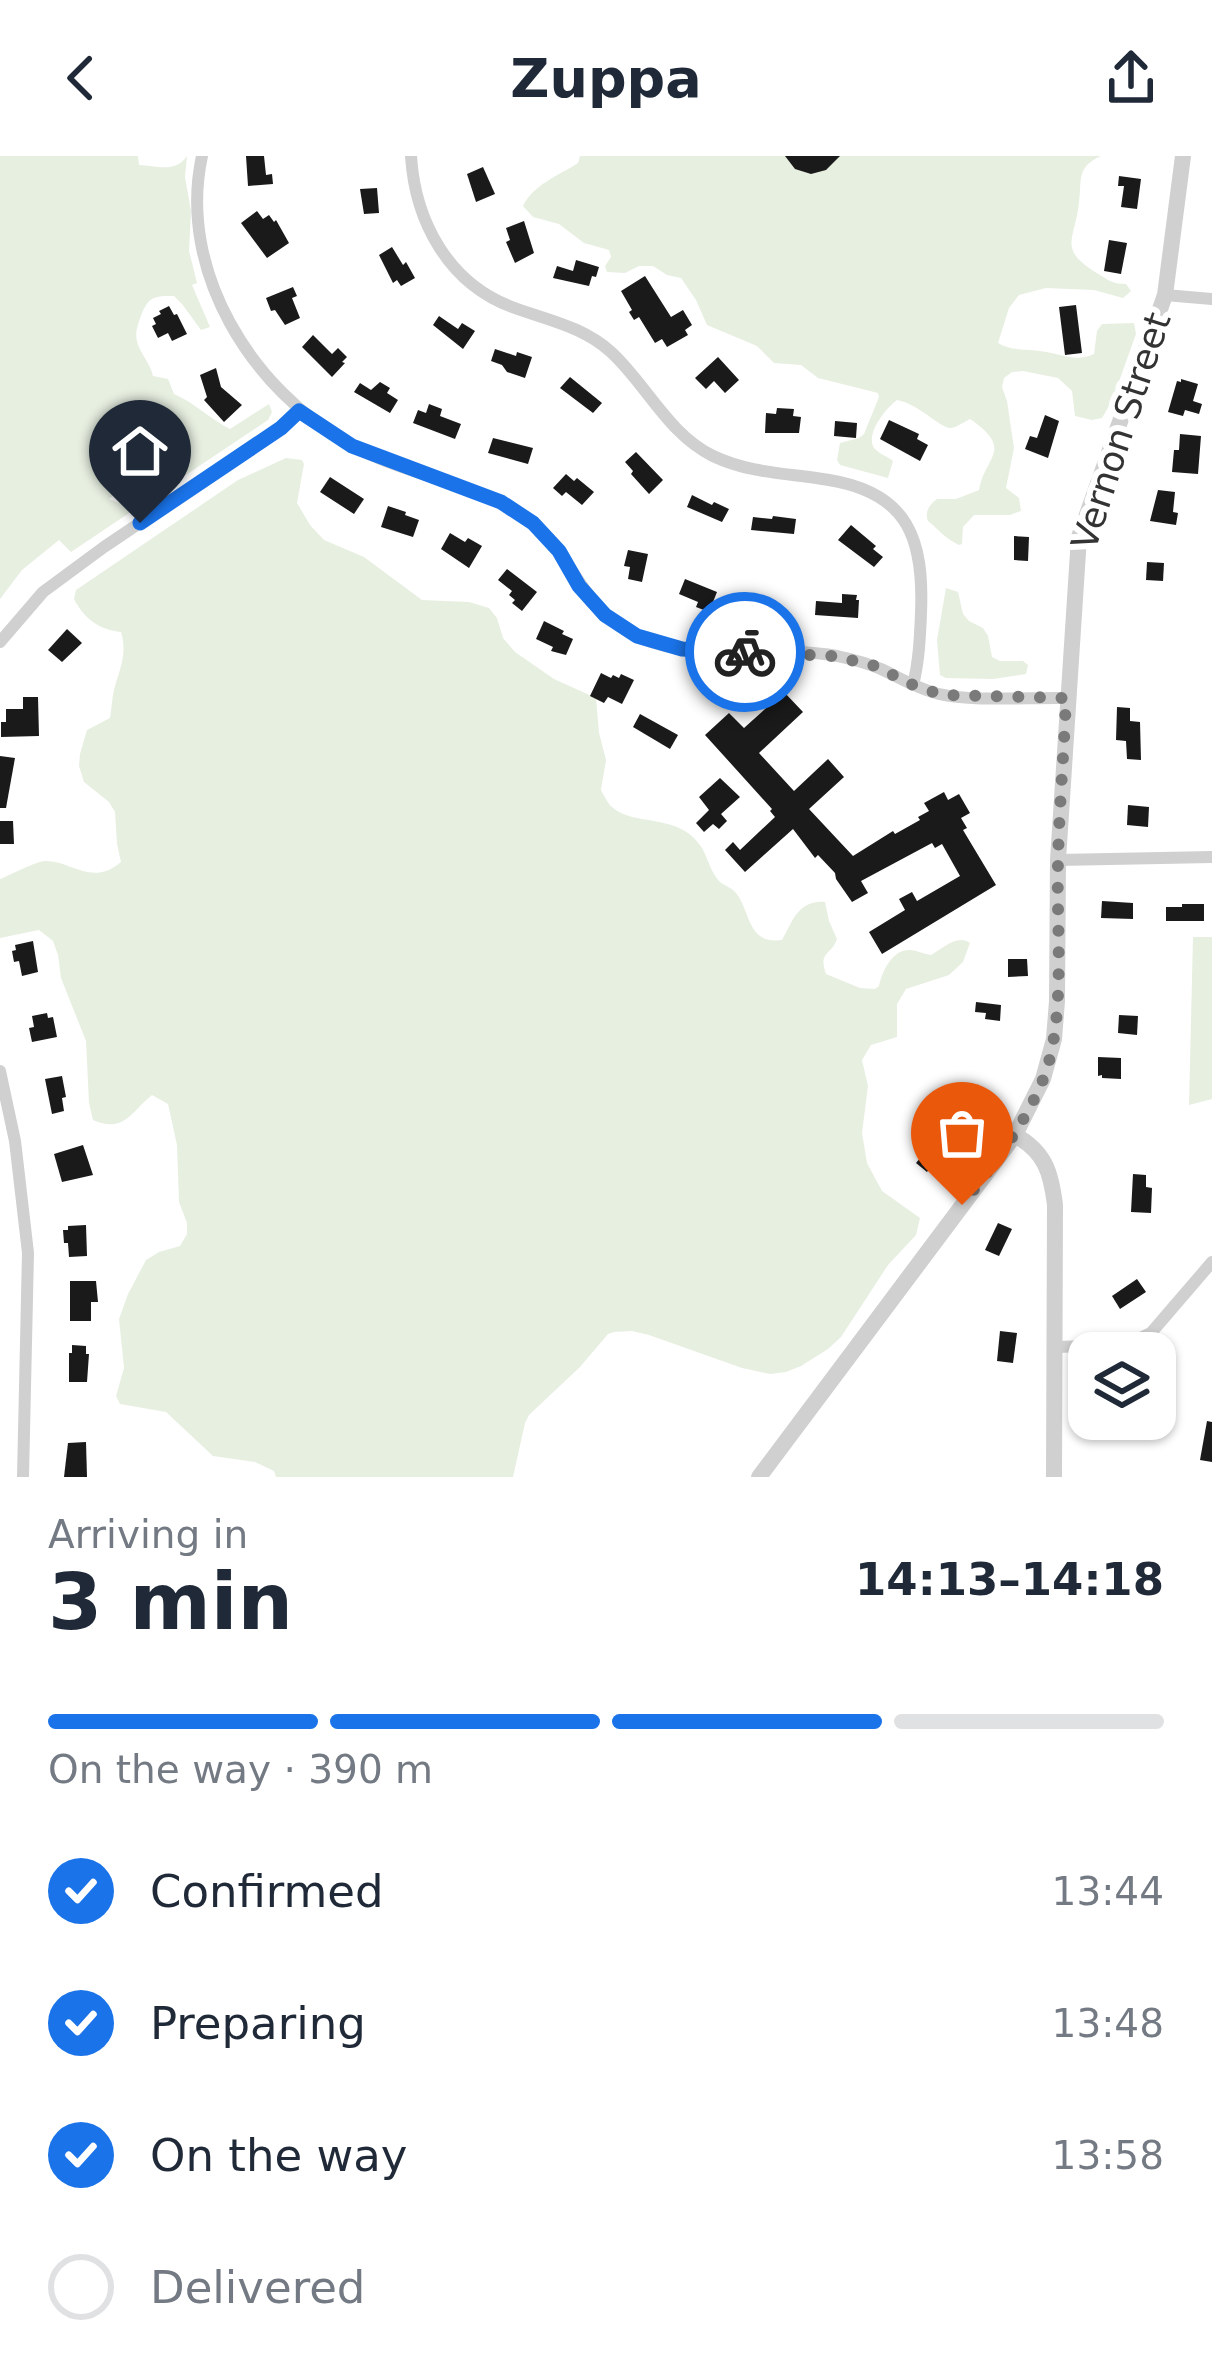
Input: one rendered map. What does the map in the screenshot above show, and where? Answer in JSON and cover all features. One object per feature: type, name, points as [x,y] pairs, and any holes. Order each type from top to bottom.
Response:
[{"type":"street","points":[[202,156],[197,207],[203,252],[220,303],[256,364],[299,411],[352,446],[501,502],[533,523],[605,615],[637,636],[682,649],[833,656],[875,666],[942,695],[1066,698]]},
{"type":"street","points":[[411,156],[424,220],[442,255],[469,283],[507,305],[585,332],[613,354],[681,433],[708,454],[780,476],[830,480],[867,490],[898,513],[916,542],[922,572],[919,660],[913,685]]},
{"type":"street","name":"Vernon Street","points":[[759,1477],[1015,1135],[1043,1079],[1054,1039],[1057,1001],[1058,860],[1079,537],[1165,295],[1184,156]]},
{"type":"street","points":[[1165,295],[1212,299]]},
{"type":"street","points":[[0,642],[44,592],[299,411]]},
{"type":"street","points":[[1058,860],[1212,857]]},
{"type":"street","points":[[0,1070],[24,1198],[28,1253],[23,1477]]},
{"type":"street","points":[[1015,1135],[1033,1145],[1052,1184],[1055,1205],[1054,1477]]},
{"type":"street","points":[[1055,1347],[1126,1346],[1151,1333],[1212,1262]]},
{"type":"shaded area","points":[[0,156],[138,156],[139,165],[166,167],[187,156],[189,251],[197,283],[192,285],[210,327],[201,330],[174,296],[159,297],[150,300],[142,314],[138,346],[153,376],[168,379],[174,394],[230,429],[269,404],[272,412],[268,420],[71,552],[59,540],[22,570],[0,599]],"holes":[[[182,460],[119,503],[109,499],[129,484]]]},
{"type":"shaded area","points":[[580,156],[1101,156],[1082,175],[1073,251],[1087,266],[1112,282],[1126,284],[1131,291],[1123,298],[1094,290],[1046,288],[1019,295],[1009,308],[998,343],[1082,357],[1094,354],[1102,324],[1134,323],[1136,334],[1112,401],[1102,418],[1092,420],[1075,416],[1072,391],[1058,378],[1023,371],[1004,378],[1014,448],[1006,488],[1019,498],[1021,511],[974,515],[963,527],[959,545],[928,521],[927,511],[937,499],[956,499],[979,490],[994,453],[984,430],[970,419],[947,427],[897,400],[872,436],[874,448],[893,461],[888,478],[840,465],[840,443],[864,434],[878,393],[818,378],[801,365],[774,363],[757,346],[707,325],[681,278],[653,266],[607,272],[609,250],[584,243],[559,224],[533,217],[523,206],[540,186],[578,163]]},
{"type":"shaded area","points":[[286,458],[304,464],[297,503],[324,540],[364,557],[422,600],[489,608],[515,652],[554,679],[596,698],[606,760],[601,790],[609,803],[620,813],[669,824],[692,836],[716,877],[739,898],[761,937],[782,940],[802,908],[825,902],[837,939],[824,957],[826,974],[875,989],[889,962],[905,950],[931,955],[955,941],[970,943],[963,962],[949,975],[906,989],[897,1004],[897,1037],[871,1045],[862,1060],[868,1086],[862,1133],[867,1163],[882,1191],[920,1218],[916,1235],[888,1265],[841,1337],[801,1366],[770,1374],[649,1335],[608,1334],[529,1415],[513,1477],[276,1477],[274,1471],[255,1462],[213,1456],[166,1412],[120,1404],[116,1396],[124,1368],[119,1319],[128,1294],[146,1260],[180,1246],[187,1234],[168,1104],[152,1095],[120,1122],[93,1120],[86,1041],[61,978],[53,941],[39,930],[0,938],[0,879],[42,862],[91,873],[121,862],[115,812],[84,782],[79,766],[87,730],[110,718],[123,640],[121,632],[88,618],[74,599],[76,590],[238,480]]},
{"type":"shaded area","points":[[946,588],[958,592],[963,614],[983,628],[992,657],[1023,661],[1028,665],[1026,674],[993,679],[940,675],[937,640]]},
{"type":"shaded area","points":[[1193,937],[1212,937],[1212,1099],[1189,1105]]},
{"type":"building","points":[[246,156],[264,156],[266,175],[272,174],[273,184],[248,186]]},
{"type":"building","points":[[785,156],[840,156],[826,170],[811,174],[795,169]]},
{"type":"building","points":[[483,167],[495,194],[476,202],[467,174]]},
{"type":"building","points":[[1119,176],[1141,179],[1137,209],[1121,207],[1124,186],[1118,186]]},
{"type":"building","points":[[377,188],[379,213],[364,214],[360,189]]},
{"type":"building","points":[[257,211],[263,219],[269,215],[276,220],[289,243],[267,258],[241,223]]},
{"type":"building","points":[[524,221],[534,253],[515,263],[506,228]]},
{"type":"building","points":[[1109,240],[1127,243],[1121,274],[1104,271]]},
{"type":"building","points":[[392,247],[415,278],[401,286],[397,280],[393,283],[379,255]]},
{"type":"building","points":[[576,260],[599,267],[589,286],[553,278],[557,266],[573,271]]},
{"type":"building","points":[[645,276],[671,317],[683,310],[692,325],[685,330],[688,335],[667,347],[662,339],[655,343],[639,317],[634,320],[621,291]]},
{"type":"building","points":[[293,287],[300,318],[285,325],[266,298]]},
{"type":"building","points":[[1076,305],[1082,353],[1065,355],[1059,307]]},
{"type":"building","points":[[169,306],[187,334],[172,341],[168,333],[158,338],[152,326],[156,324],[153,318]]},
{"type":"building","points":[[439,316],[458,329],[462,323],[475,331],[463,349],[433,325]]},
{"type":"building","points":[[313,335],[332,354],[338,348],[347,357],[332,377],[302,347]]},
{"type":"building","points":[[495,349],[532,357],[525,378],[491,361]]},
{"type":"building","points":[[718,357],[739,380],[725,393],[714,381],[706,389],[695,378]]},
{"type":"building","points":[[216,368],[221,387],[242,405],[224,422],[204,400],[200,375]]},
{"type":"building","points":[[570,377],[602,403],[593,413],[560,388]]},
{"type":"building","points":[[1181,379],[1198,384],[1193,401],[1202,404],[1199,414],[1168,412]]},
{"type":"building","points":[[380,382],[398,400],[390,413],[354,392],[360,383],[371,390]]},
{"type":"building","points":[[429,404],[442,409],[440,416],[461,424],[455,439],[413,423],[418,410],[426,413]]},
{"type":"building","points":[[777,408],[794,409],[793,416],[801,417],[799,433],[765,433],[766,413],[776,414]]},
{"type":"building","points":[[1045,415],[1059,421],[1048,458],[1025,449],[1030,436],[1037,438]]},
{"type":"building","points":[[889,420],[919,434],[917,439],[928,445],[920,461],[880,439]]},
{"type":"building","points":[[835,421],[857,423],[856,438],[834,436]]},
{"type":"building","points":[[1180,434],[1201,436],[1198,474],[1172,472]]},
{"type":"building","points":[[493,438],[533,448],[528,464],[488,453]]},
{"type":"building","points":[[636,452],[663,480],[649,494],[625,462]]},
{"type":"building","points":[[566,474],[594,492],[582,505],[553,488]]},
{"type":"building","points":[[330,477],[364,499],[354,514],[320,492]]},
{"type":"building","points":[[1158,490],[1175,492],[1176,525],[1150,521]]},
{"type":"building","points":[[692,495],[729,509],[722,522],[687,507]]},
{"type":"building","points":[[388,506],[419,520],[413,537],[381,527]]},
{"type":"building","points":[[753,517],[796,519],[794,534],[751,530]]},
{"type":"building","points":[[851,525],[883,557],[874,567],[838,540]]},
{"type":"building","points":[[450,533],[482,546],[469,568],[441,549]]},
{"type":"building","points":[[1014,536],[1029,537],[1028,561],[1014,560]]},
{"type":"building","points":[[628,550],[648,554],[642,582],[628,579],[630,567],[624,566]]},
{"type":"building","points":[[1147,562],[1164,563],[1163,581],[1146,580]]},
{"type":"building","points":[[507,569],[537,592],[522,611],[512,603],[512,591],[498,580]]},
{"type":"building","points":[[685,579],[717,592],[709,612],[679,594]]},
{"type":"building","points":[[842,594],[857,595],[858,618],[815,615],[816,601],[842,603]]},
{"type":"building","points":[[749,595],[761,595],[760,616],[733,613],[733,598],[749,599]]},
{"type":"building","points":[[544,621],[573,639],[566,655],[536,639]]},
{"type":"building","points":[[67,629],[82,643],[62,662],[48,650]]},
{"type":"building","points":[[601,673],[634,680],[622,704],[590,696]]},
{"type":"building","points":[[784,692],[803,712],[759,753],[794,791],[828,759],[844,777],[809,809],[853,856],[920,820],[929,811],[924,803],[944,792],[948,800],[959,794],[970,813],[961,818],[967,828],[963,830],[996,885],[882,954],[869,932],[905,910],[899,899],[912,892],[917,901],[960,876],[942,844],[935,848],[932,843],[861,881],[868,893],[852,902],[835,873],[818,855],[815,858],[793,829],[745,872],[725,850],[733,842],[740,850],[775,817],[705,735],[729,713],[744,728]]},
{"type":"building","points":[[23,697],[38,697],[39,736],[1,737],[6,709],[23,709]]},
{"type":"building","points":[[1117,707],[1130,708],[1130,721],[1140,722],[1141,760],[1127,759],[1126,741],[1116,740]]},
{"type":"building","points":[[640,714],[678,735],[670,749],[633,727]]},
{"type":"building","points":[[0,756],[15,758],[6,808],[0,808]]},
{"type":"building","points":[[720,778],[740,797],[721,814],[727,821],[719,829],[713,824],[704,832],[696,823],[709,810],[699,797]]},
{"type":"building","points":[[1128,805],[1149,807],[1148,827],[1127,825]]},
{"type":"building","points":[[0,821],[13,821],[14,844],[0,844]]},
{"type":"building","points":[[1102,901],[1133,903],[1133,919],[1101,918]]},
{"type":"building","points":[[1204,904],[1204,921],[1166,921],[1166,907]]},
{"type":"building","points":[[33,941],[38,972],[22,976],[12,951],[15,945]]},
{"type":"building","points":[[1008,959],[1027,959],[1028,976],[1008,977]]},
{"type":"building","points":[[976,1002],[1001,1005],[1000,1021],[975,1012]]},
{"type":"building","points":[[47,1013],[48,1018],[53,1017],[57,1037],[32,1042],[32,1016]]},
{"type":"building","points":[[1119,1015],[1138,1016],[1137,1035],[1118,1033]]},
{"type":"building","points":[[1098,1057],[1121,1058],[1121,1079],[1098,1076]]},
{"type":"building","points":[[62,1076],[64,1111],[52,1114],[45,1079]]},
{"type":"building","points":[[931,1130],[942,1139],[932,1151],[939,1156],[927,1172],[916,1163],[928,1149],[920,1143]]},
{"type":"building","points":[[83,1145],[93,1175],[62,1182],[54,1154]]},
{"type":"building","points":[[1133,1174],[1146,1175],[1146,1187],[1152,1188],[1151,1213],[1131,1212]]},
{"type":"building","points":[[998,1223],[1012,1229],[999,1256],[985,1250]]},
{"type":"building","points":[[86,1225],[87,1256],[69,1257],[63,1230]]},
{"type":"building","points":[[1137,1279],[1146,1292],[1120,1309],[1112,1296]]},
{"type":"building","points":[[70,1281],[96,1281],[98,1302],[91,1302],[91,1321],[70,1321]]},
{"type":"building","points":[[1000,1331],[1017,1333],[1013,1363],[997,1361]]},
{"type":"building","points":[[72,1345],[86,1346],[87,1382],[69,1382]]},
{"type":"building","points":[[1207,1421],[1212,1422],[1212,1462],[1200,1460]]},
{"type":"building","points":[[86,1442],[87,1477],[64,1477],[68,1443]]},
{"type":"way so far","points":[[745,652],[833,656],[875,666],[942,695],[1066,698],[1054,1039],[1043,1079],[1015,1135],[962,1205]]},
{"type":"route","points":[[140,523],[299,411],[352,446],[501,502],[533,523],[605,615],[637,636],[682,649],[745,652]]}]
